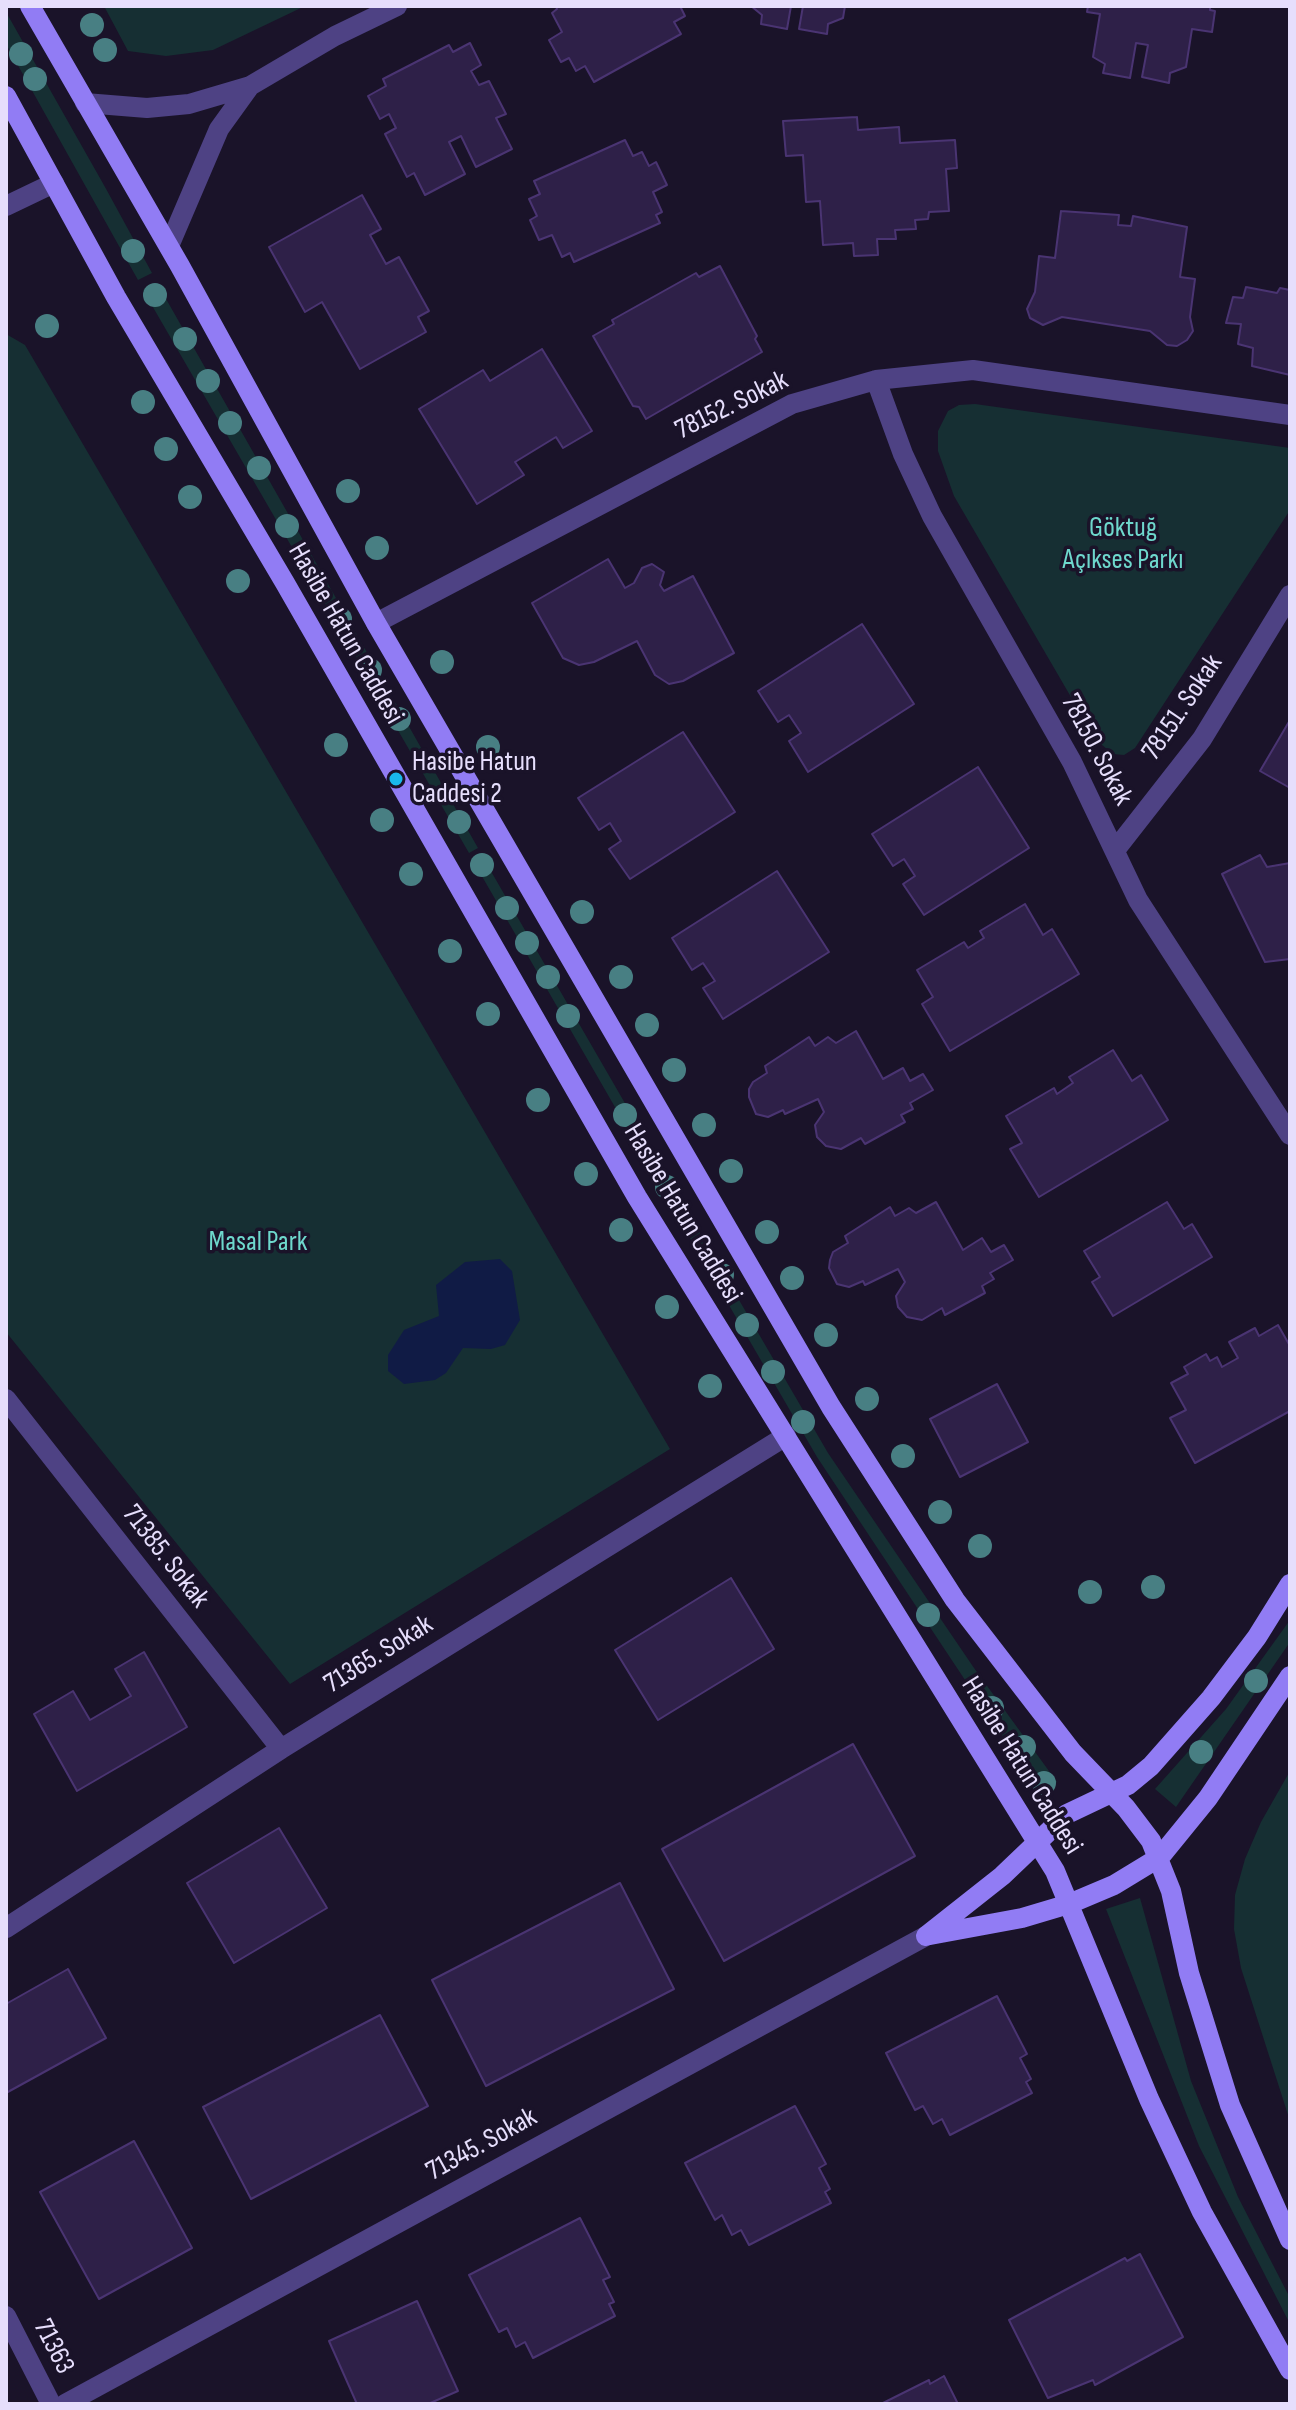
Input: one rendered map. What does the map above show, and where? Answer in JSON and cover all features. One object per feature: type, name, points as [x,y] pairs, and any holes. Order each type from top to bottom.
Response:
[{"type":"main road","name":"Hasibe Hatun Caddesi","points":[[30,6],[169,246],[376,623],[885,1493],[955,1600],[1073,1753],[1139,1823],[1160,1857],[1189,1973],[1230,2105],[1290,2240]]},
{"type":"main road","name":"Hasibe Hatun Caddesi","points":[[6,96],[637,1197],[1055,1871],[1144,2086],[1202,2212],[1290,2370]]},
{"type":"main road","points":[[926,1936],[1002,1876],[1067,1814],[1111,1793],[1151,1766],[1211,1698],[1257,1637],[1290,1584]]},
{"type":"main road","points":[[926,1936],[1022,1918],[1069,1904],[1114,1885],[1160,1857],[1208,1798],[1290,1676]]},
{"type":"street","points":[[85,103],[147,108],[189,104],[250,86],[335,36],[397,6]]},
{"type":"street","points":[[169,246],[219,129],[250,86]]},
{"type":"street","points":[[6,206],[54,183]]},
{"type":"street","name":"78152. Sokak","points":[[376,623],[792,404],[876,380],[973,370],[1290,415]]},
{"type":"street","name":"78150. Sokak","points":[[876,380],[903,454],[932,516],[1072,762],[1138,900],[1290,1135]]},
{"type":"street","name":"78151. Sokak","points":[[1116,849],[1202,739],[1290,595]]},
{"type":"street","name":"71385. Sokak","points":[[6,1399],[281,1749]]},
{"type":"street","name":"71365. Sokak","points":[[6,1928],[281,1749],[786,1436]]},
{"type":"street","name":"71345. Sokak","points":[[65,2404],[926,1936]]},
{"type":"street","name":"71363","points":[[6,2316],[51,2404]]},
{"type":"green space","points":[[104,6],[305,6],[213,50],[166,56],[128,51]]},
{"type":"green space","points":[[6,12],[152,273],[138,280],[6,44]]},
{"type":"green space","points":[[157,283],[478,848],[469,853],[143,290]]},
{"type":"green space","name":"Masal Park","points":[[6,334],[25,345],[670,1449],[290,1684],[6,1332]]},
{"type":"green space","name":"Göktuğ Açıkses Parkı","points":[[975,404],[1290,448],[1290,510],[1135,748],[1124,755],[1113,754],[1096,740],[954,496],[938,451],[938,431],[948,411],[959,405]]},
{"type":"green space","points":[[481,854],[667,1176],[657,1180],[472,859]]},
{"type":"green space","points":[[671,1183],[828,1453],[974,1668],[1057,1782],[1040,1793],[817,1457],[661,1188]]},
{"type":"green space","points":[[1290,1620],[1290,1642],[1176,1807],[1155,1789],[1226,1709]]},
{"type":"green space","points":[[1290,1771],[1290,2121],[1241,1968],[1234,1929],[1235,1895],[1245,1859],[1261,1822]]},
{"type":"green space","points":[[1140,1898],[1191,2081],[1238,2197],[1290,2298],[1290,2324],[1199,2146],[1106,1909]]},
{"type":"water","points":[[500,1259],[512,1271],[520,1320],[505,1345],[491,1349],[463,1348],[446,1373],[435,1380],[404,1384],[388,1371],[388,1355],[404,1330],[439,1316],[436,1285],[465,1262]]},
{"type":"building","points":[[556,6],[680,6],[685,16],[674,22],[681,34],[594,82],[585,66],[576,71],[569,58],[561,62],[549,40],[562,32],[552,13]]},
{"type":"building","points":[[751,6],[791,6],[787,29],[761,24],[762,15]]},
{"type":"building","points":[[803,6],[845,6],[843,18],[828,24],[827,34],[799,29]]},
{"type":"building","points":[[1088,6],[1210,6],[1210,10],[1215,11],[1212,32],[1192,29],[1186,67],[1170,73],[1169,83],[1142,77],[1148,45],[1136,43],[1130,78],[1103,73],[1105,64],[1093,57],[1100,14],[1087,12]]},
{"type":"building","points":[[470,43],[481,65],[471,71],[479,85],[489,81],[506,114],[496,118],[512,149],[476,167],[461,136],[449,142],[465,174],[425,195],[414,173],[407,177],[385,134],[396,128],[389,114],[380,119],[368,96],[386,86],[383,79],[449,45],[453,52]]},
{"type":"building","points":[[857,117],[858,130],[899,127],[900,143],[955,140],[957,168],[946,169],[949,211],[929,212],[928,219],[915,220],[916,229],[895,230],[896,239],[877,239],[878,255],[854,256],[853,243],[823,245],[820,201],[806,202],[803,155],[786,156],[783,121]]},
{"type":"building","points":[[625,140],[633,156],[642,152],[649,166],[656,162],[667,185],[653,192],[662,212],[656,215],[660,223],[574,262],[570,253],[562,257],[552,235],[539,240],[530,220],[537,216],[529,199],[540,194],[534,181]]},
{"type":"building","points":[[362,195],[381,229],[370,235],[386,264],[399,257],[429,311],[418,317],[426,332],[360,369],[322,302],[305,312],[269,247]]},
{"type":"building","points":[[1061,211],[1119,215],[1118,225],[1131,226],[1133,216],[1187,227],[1180,277],[1195,279],[1190,317],[1193,331],[1187,340],[1177,346],[1167,345],[1150,331],[1062,317],[1043,325],[1030,318],[1027,309],[1035,292],[1039,256],[1055,258]]},
{"type":"building","points":[[720,266],[757,336],[755,339],[762,352],[646,419],[639,407],[633,406],[593,336],[614,324],[612,320],[696,273],[699,277]]},
{"type":"building","points":[[1246,287],[1277,293],[1280,288],[1290,290],[1290,375],[1252,366],[1253,348],[1238,344],[1241,324],[1226,323],[1233,297],[1243,298]]},
{"type":"building","points":[[542,349],[592,431],[563,448],[556,437],[515,462],[524,475],[477,504],[419,409],[483,370],[490,381]]},
{"type":"building","points":[[608,559],[625,588],[634,583],[642,568],[652,564],[664,572],[660,585],[664,591],[693,576],[734,653],[683,681],[669,684],[655,675],[637,641],[594,662],[579,665],[563,658],[532,603]]},
{"type":"building","points":[[862,624],[914,704],[808,772],[789,741],[801,733],[789,715],[778,722],[758,691]]},
{"type":"building","points":[[1290,720],[1290,788],[1260,771]]},
{"type":"building","points":[[683,732],[735,812],[630,879],[609,849],[621,841],[610,823],[599,830],[578,798]]},
{"type":"building","points":[[978,767],[1029,848],[924,915],[903,884],[915,876],[904,859],[893,866],[872,834]]},
{"type":"building","points":[[1260,855],[1267,867],[1290,863],[1290,959],[1265,962],[1222,874]]},
{"type":"building","points":[[777,871],[829,952],[723,1019],[703,988],[715,981],[703,963],[692,970],[672,938]]},
{"type":"building","points":[[1025,904],[1043,935],[1052,929],[1079,974],[950,1051],[922,1004],[933,997],[917,970],[964,942],[968,948],[984,938],[980,931]]},
{"type":"building","points":[[856,1031],[883,1079],[903,1068],[910,1081],[923,1074],[933,1090],[910,1103],[913,1109],[901,1115],[905,1122],[865,1144],[861,1138],[841,1149],[826,1146],[817,1137],[815,1125],[824,1112],[818,1099],[785,1114],[783,1110],[768,1117],[756,1114],[749,1089],[753,1082],[767,1073],[765,1066],[809,1037],[815,1046],[828,1037],[836,1043]]},
{"type":"building","points":[[1113,1050],[1132,1081],[1141,1075],[1168,1120],[1039,1197],[1010,1149],[1022,1143],[1006,1116],[1054,1088],[1057,1094],[1073,1083],[1069,1077]]},
{"type":"building","points":[[936,1202],[963,1250],[982,1238],[991,1252],[1004,1245],[1013,1260],[990,1273],[994,1279],[982,1286],[985,1293],[945,1315],[942,1308],[922,1320],[907,1317],[898,1307],[896,1296],[905,1282],[898,1269],[865,1285],[863,1281],[849,1287],[837,1284],[829,1268],[830,1260],[833,1252],[848,1243],[845,1236],[890,1207],[895,1216],[909,1208],[916,1213]]},
{"type":"building","points":[[1167,1202],[1184,1229],[1192,1224],[1212,1257],[1113,1316],[1092,1282],[1100,1277],[1084,1251]]},
{"type":"building","points":[[1278,1325],[1290,1346],[1290,1411],[1195,1463],[1170,1418],[1186,1410],[1171,1383],[1188,1374],[1184,1367],[1206,1354],[1210,1361],[1217,1357],[1222,1367],[1238,1358],[1229,1342],[1255,1328],[1259,1336]]},
{"type":"building","points":[[997,1384],[1028,1442],[960,1477],[930,1419]]},
{"type":"building","points":[[731,1578],[774,1649],[658,1720],[615,1650]]},
{"type":"building","points":[[144,1652],[187,1727],[77,1791],[34,1714],[73,1691],[90,1720],[131,1696],[115,1669]]},
{"type":"building","points":[[853,1744],[915,1856],[724,1961],[662,1849]]},
{"type":"building","points":[[279,1828],[327,1908],[234,1963],[187,1883]]},
{"type":"building","points":[[620,1883],[674,1989],[486,2086],[432,1980]]},
{"type":"building","points":[[68,1969],[106,2038],[6,2093],[6,2004]]},
{"type":"building","points":[[997,1996],[1027,2054],[1020,2058],[1031,2079],[1026,2082],[1032,2093],[950,2135],[942,2119],[933,2124],[923,2106],[915,2110],[886,2053]]},
{"type":"building","points":[[380,2015],[428,2106],[251,2199],[203,2107]]},
{"type":"building","points":[[795,2106],[826,2164],[819,2168],[830,2189],[825,2192],[831,2203],[749,2245],[741,2230],[732,2235],[722,2215],[715,2220],[685,2163]]},
{"type":"building","points":[[134,2141],[192,2248],[99,2299],[40,2192]]},
{"type":"building","points":[[580,2218],[610,2277],[603,2280],[614,2302],[609,2304],[615,2316],[533,2358],[525,2342],[516,2347],[507,2328],[499,2332],[469,2275]]},
{"type":"building","points":[[1140,2254],[1183,2337],[1095,2385],[1093,2380],[1048,2398],[1009,2320],[1125,2258],[1127,2261]]},
{"type":"building","points":[[417,2301],[458,2391],[428,2404],[357,2404],[329,2341]]},
{"type":"building","points":[[944,2376],[958,2404],[881,2404],[929,2380],[930,2384]]},
{"type":"place","name":"Hasibe Hatun Caddesi 2","points":[[396,779]]}]
